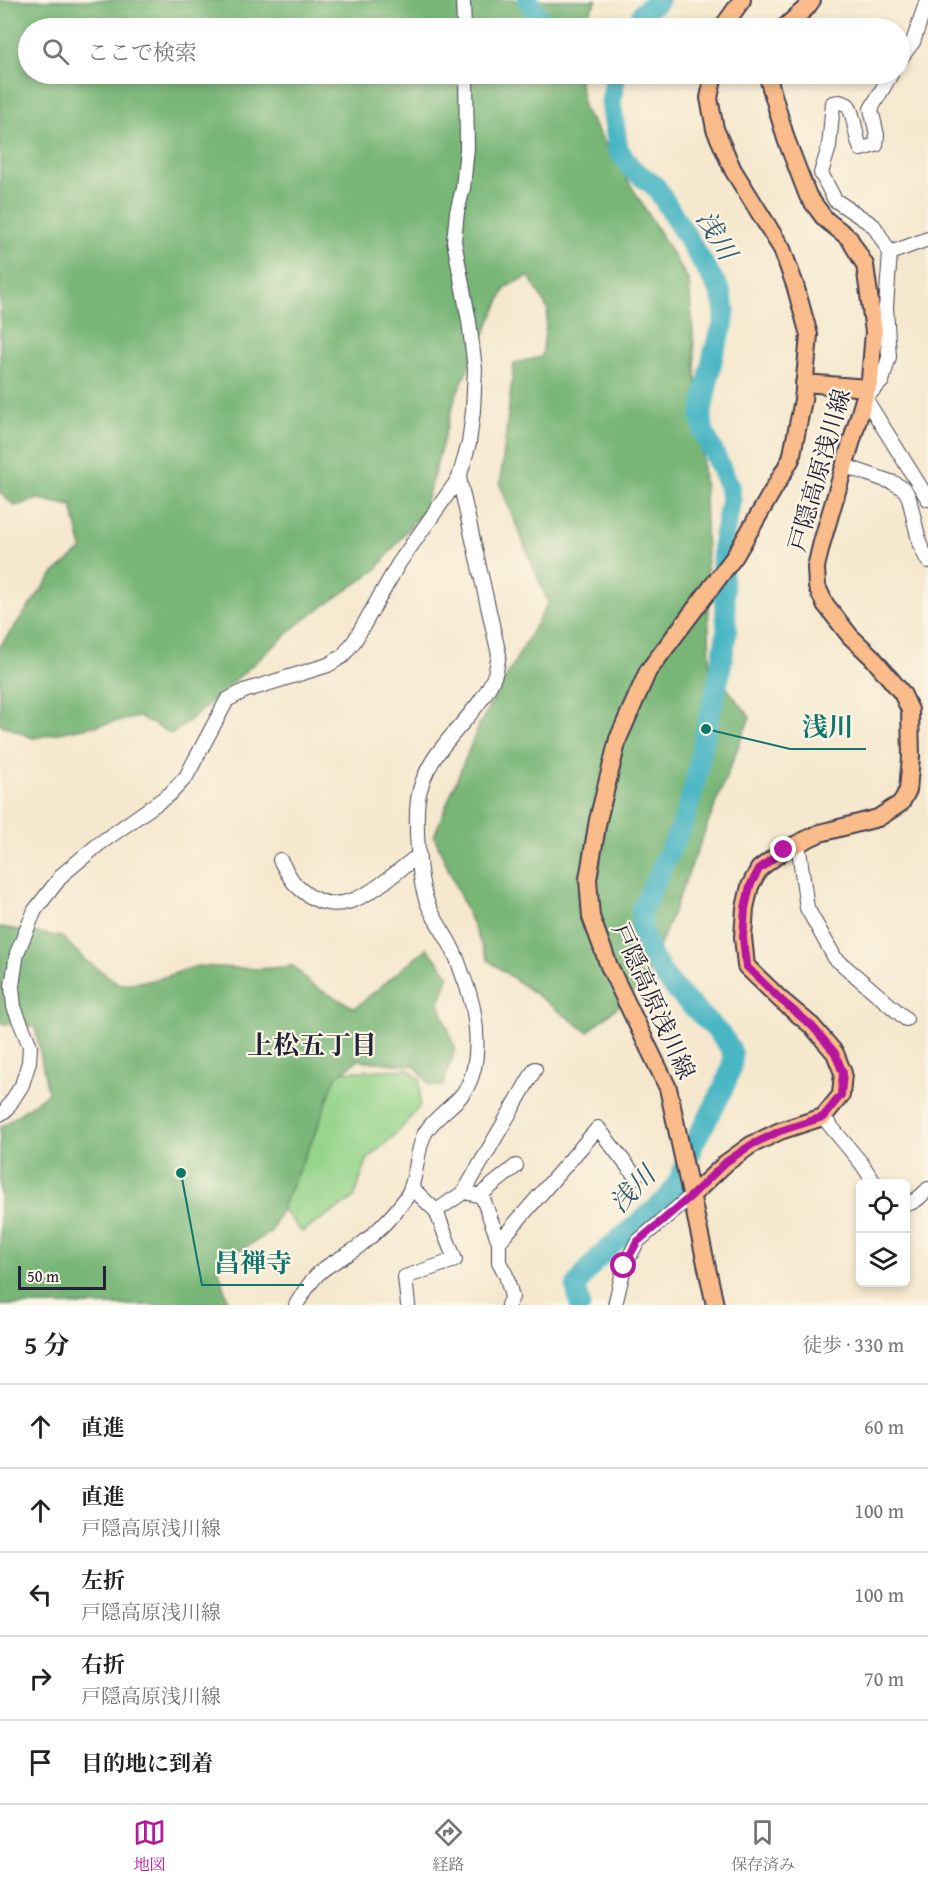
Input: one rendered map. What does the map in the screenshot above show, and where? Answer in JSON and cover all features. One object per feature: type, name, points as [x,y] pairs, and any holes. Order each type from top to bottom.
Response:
[{"type":"main road","points":[[795,18],[812,0]]},
{"type":"main road","points":[[729,18],[739,3]]},
{"type":"main road","name":"戸隠高原浅川線","points":[[712,84],[710,98],[715,129],[733,170],[782,249],[795,285],[809,335],[804,383],[791,459],[735,556],[648,671],[618,739],[598,820],[588,879],[591,917],[609,966],[668,1088],[715,1305]]},
{"type":"main road","name":"戸隠高原浅川線","points":[[769,84],[786,139],[808,196],[825,219],[849,238],[865,266],[874,332],[866,393],[820,550],[816,567],[817,587],[825,604],[850,636],[872,657],[902,693],[910,710],[911,758],[908,790],[901,804],[878,818],[820,833],[784,850],[759,869],[750,886],[745,908],[743,937],[746,966],[812,1026],[835,1053],[843,1073],[841,1095],[823,1117]]},
{"type":"main road","points":[[804,383],[866,393]]},
{"type":"main road","points":[[690,1191],[751,1145],[780,1131],[823,1117]]},
{"type":"street","points":[[463,0],[464,18]]},
{"type":"street","points":[[910,46],[927,0]]},
{"type":"street","points":[[0,1114],[6,1110],[22,1085],[29,1062],[30,1046],[14,1006],[12,986],[17,953],[35,910],[63,874],[99,844],[170,794],[186,777],[227,700],[244,692],[328,665],[343,656],[355,640],[399,563],[459,478],[469,443],[475,369],[469,321],[454,241],[467,148],[466,84]]},
{"type":"street","points":[[885,84],[871,109],[877,135],[876,146],[861,149],[854,131],[854,116],[848,105],[840,102],[833,103],[829,147],[821,173],[835,200],[874,226],[890,253],[886,307],[889,357],[882,381],[866,393],[928,499]]},
{"type":"street","points":[[890,253],[928,239]]},
{"type":"street","points":[[845,466],[894,483],[905,490],[920,545],[928,561]]},
{"type":"street","points":[[296,1305],[317,1275],[359,1246],[383,1225],[406,1198],[425,1134],[467,1088],[474,1072],[476,1037],[472,1000],[453,949],[428,904],[422,885],[419,855],[418,802],[421,784],[435,754],[453,735],[486,691],[494,676],[499,655],[459,478]]},
{"type":"street","points":[[798,843],[807,908],[835,958],[906,1019]]},
{"type":"street","points":[[280,860],[295,883],[309,894],[322,903],[340,905],[356,901],[419,855]]},
{"type":"street","points":[[436,1211],[464,1192],[535,1069]]},
{"type":"street","points":[[823,1117],[872,1179]]},
{"type":"street","points":[[499,1242],[598,1128],[636,1177]]},
{"type":"street","points":[[482,1196],[516,1166]]},
{"type":"street","points":[[408,1305],[405,1277],[455,1260],[436,1211],[411,1187]]},
{"type":"street","points":[[615,1305],[624,1266],[637,1242],[690,1191]]},
{"type":"street","points":[[464,1192],[482,1196]]},
{"type":"street","points":[[910,1203],[926,1195]]},
{"type":"street","points":[[482,1196],[499,1242],[499,1262],[506,1275],[512,1297],[508,1305]]},
{"type":"green space","points":[[0,0],[597,0],[588,18],[18,18],[18,84],[580,84],[583,107],[689,281],[705,494],[710,667],[750,717],[645,983],[588,1032],[488,960],[434,836],[479,725],[548,603],[500,485],[514,363],[542,357],[548,310],[529,276],[506,287],[456,395],[424,509],[376,570],[301,622],[172,734],[140,717],[33,738],[0,724],[0,646],[53,574],[82,549],[72,506],[38,499],[15,506],[0,493]]},
{"type":"green space","points":[[0,927],[62,937],[85,960],[120,984],[155,980],[197,966],[259,969],[293,966],[313,986],[355,1008],[427,948],[449,975],[439,1003],[455,1049],[443,1086],[430,1085],[415,1066],[358,1060],[336,1077],[316,1131],[271,1232],[217,1264],[229,1305],[0,1305],[0,1128],[48,1093],[35,1027],[0,1023]]},
{"type":"green space","points":[[408,1069],[420,1079],[420,1106],[400,1130],[367,1160],[354,1198],[302,1232],[283,1210],[275,1195],[335,1072]]},
{"type":"waterway","points":[[528,0],[539,18]]},
{"type":"waterway","points":[[641,18],[643,12],[659,0]]},
{"type":"waterway","name":"浅川","points":[[580,1305],[576,1287],[588,1269],[672,1192],[695,1141],[725,1085],[732,1062],[730,1047],[722,1036],[676,990],[658,967],[645,940],[641,911],[683,823],[694,787],[720,673],[727,629],[722,566],[723,541],[731,499],[729,486],[704,432],[701,416],[714,351],[725,311],[720,291],[656,187],[632,169],[618,149],[611,102],[614,84]]},
{"type":"place","name":"浅川","points":[[706,729]]},
{"type":"place","name":"昌禅寺","points":[[181,1173]]},
{"type":"district","name":"上松五丁目","points":[[312,1044]]},
{"type":"route","points":[[624,1266],[637,1242],[691,1196],[726,1162],[751,1145],[780,1131],[823,1117],[841,1095],[843,1073],[835,1053],[812,1026],[746,966],[743,937],[745,908],[750,886],[759,869],[784,850]]}]
